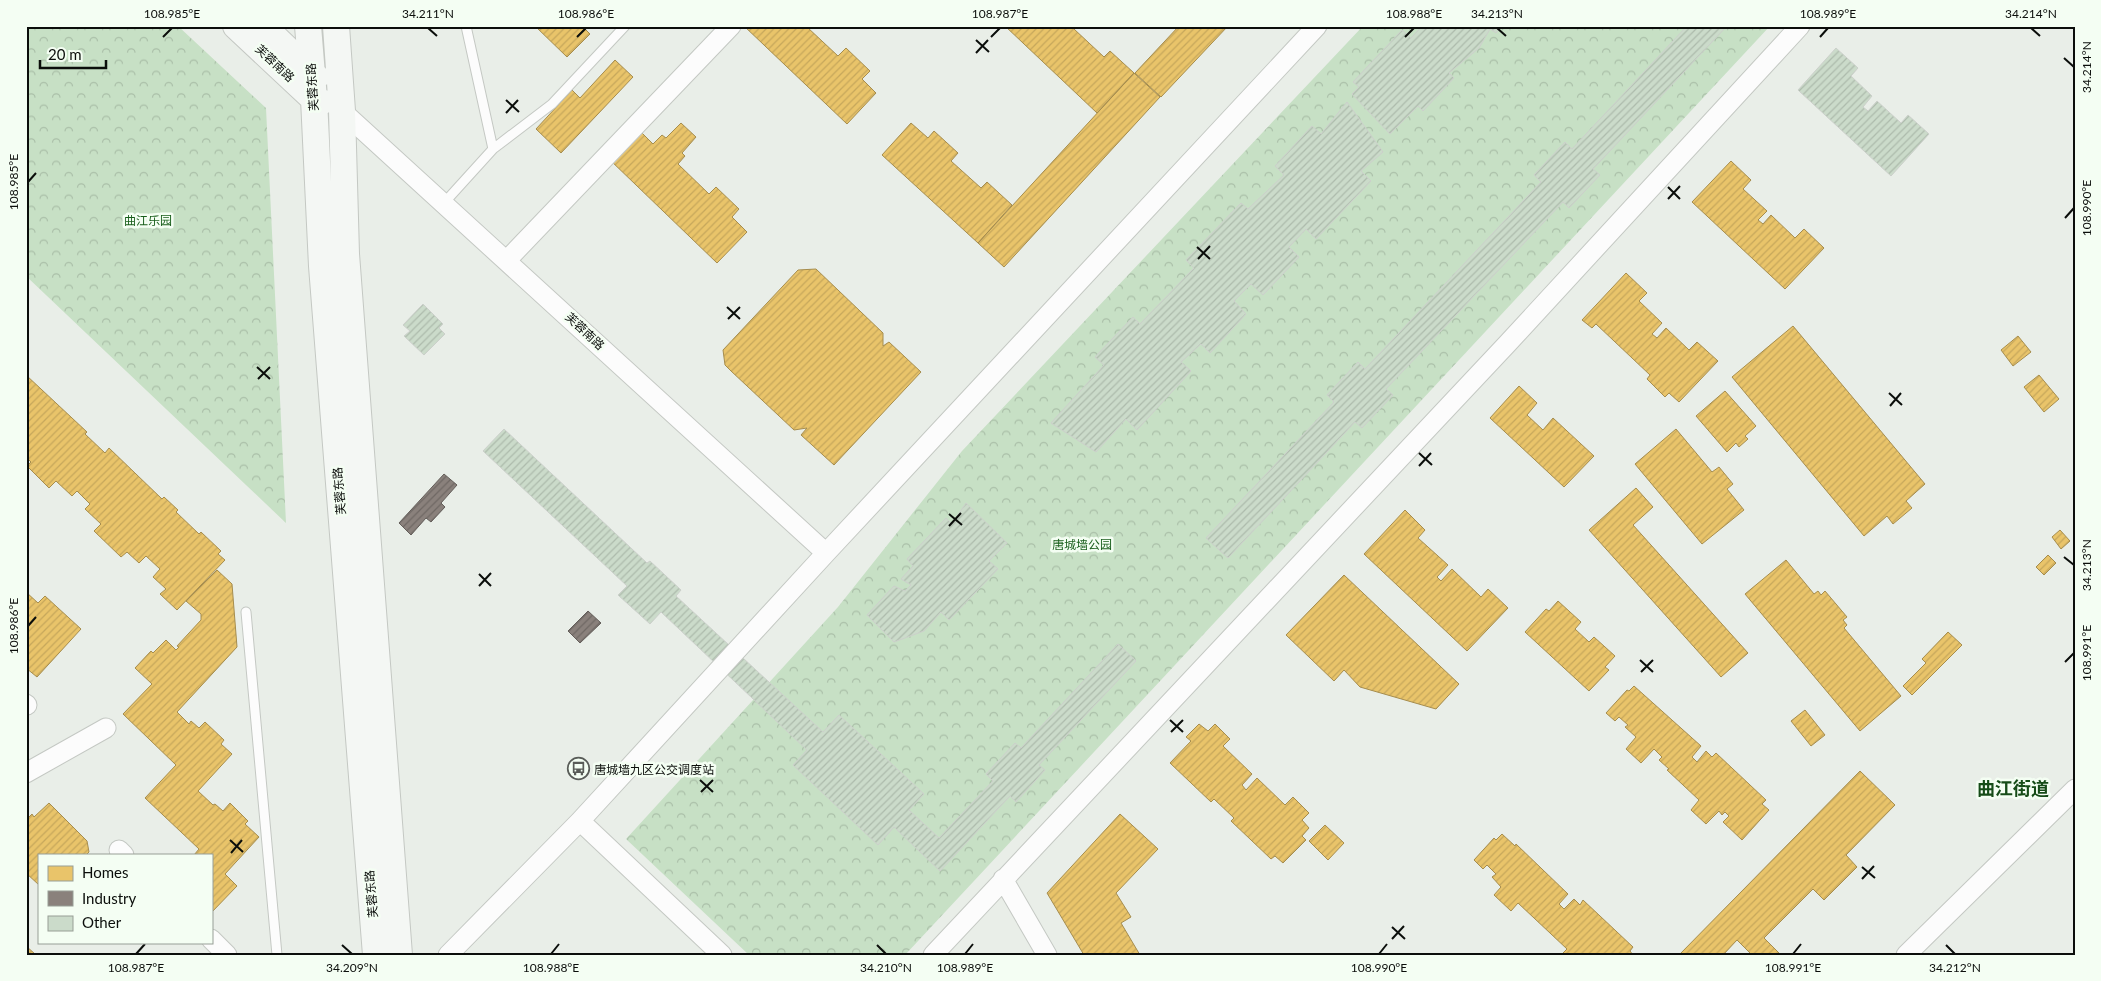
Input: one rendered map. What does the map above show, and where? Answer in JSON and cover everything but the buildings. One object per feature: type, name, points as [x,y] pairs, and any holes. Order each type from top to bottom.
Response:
[{"type":"main road","name":"芙蓉南路","points":[[236,26],[314,99],[342,111]]},
{"type":"main road","name":"芙蓉南路","points":[[263,26],[311,71],[342,111]]},
{"type":"main road","name":"芙蓉东路","points":[[308,26],[314,99],[322,266],[376,955]]},
{"type":"main road","name":"芙蓉东路","points":[[336,26],[342,111],[346,254],[399,955]]},
{"type":"street","points":[[507,260],[731,26]]},
{"type":"street","points":[[448,955],[580,821],[826,553],[1316,26]]},
{"type":"street","points":[[933,955],[1508,343],[1800,26]]},
{"type":"street","name":"芙蓉南路","points":[[342,111],[826,553]]},
{"type":"street","points":[[26,773],[106,728]]},
{"type":"street","points":[[1906,955],[2075,789]]},
{"type":"street","points":[[580,821],[722,955]]},
{"type":"street","points":[[1003,879],[1047,955]]},
{"type":"street","points":[[212,940],[228,955]]},
{"type":"lane","points":[[466,26],[492,149]]},
{"type":"lane","points":[[444,203],[492,149],[552,104],[625,26]]},
{"type":"lane","points":[[246,612],[276,955]]},
{"type":"green space","name":"曲江乐园","points":[[26,26],[178,26],[266,108],[286,523],[26,276]]},
{"type":"green space","name":"唐城墙公园","points":[[1363,26],[1770,26],[905,955],[749,955],[626,839],[838,607],[962,451]]},
{"type":"place","name":"唐城墙九区公交调度站","points":[[578,769]]},
{"type":"district","name":"曲江街道","points":[[2013,788]]}]
